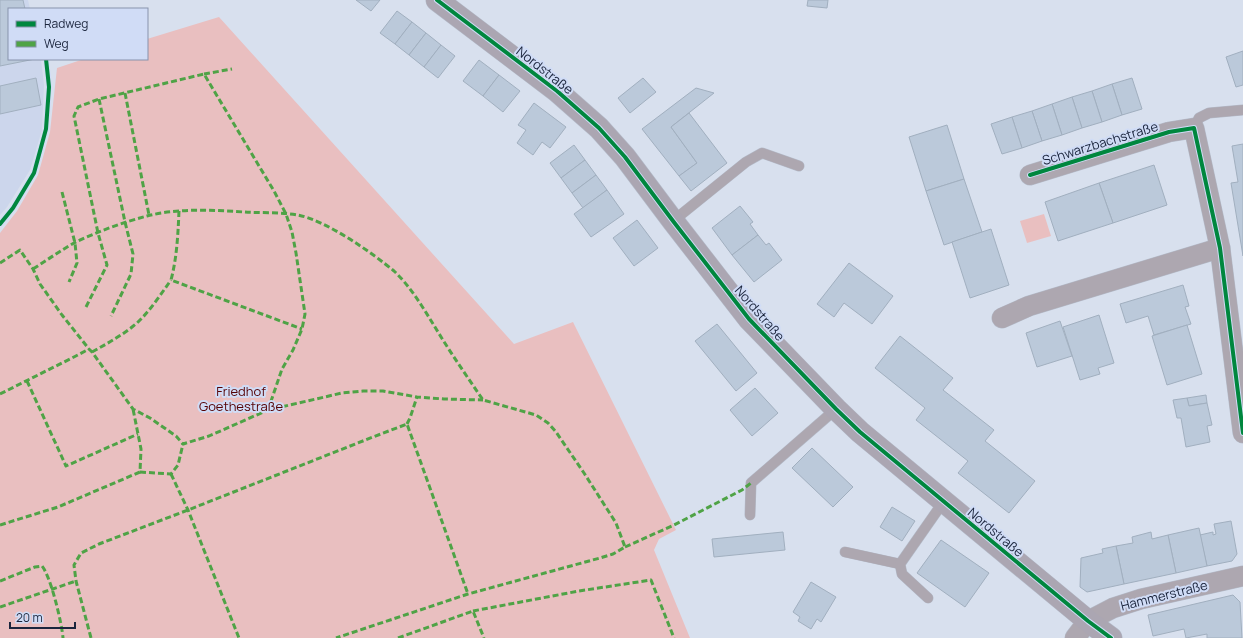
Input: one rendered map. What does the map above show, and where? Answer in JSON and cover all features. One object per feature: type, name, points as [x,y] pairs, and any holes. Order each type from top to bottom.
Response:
[{"type":"main road","name":"Nordstraße","points":[[437,0],[557,91],[599,128],[626,157],[673,221],[749,319],[860,432],[1088,621]]},
{"type":"main road","points":[[1088,621],[1111,638]]},
{"type":"street","name":"Schwarzbachstraße","points":[[1030,175],[1169,132],[1194,128]]},
{"type":"street","points":[[1194,128],[1220,248],[1242,424]]},
{"type":"street","points":[[1002,318],[1029,306],[1220,248]]},
{"type":"street","name":"Hammerstraße","points":[[1088,621],[1113,608],[1141,599],[1243,576]]},
{"type":"street","points":[[1075,638],[1088,621]]},
{"type":"lane","points":[[1194,128],[1199,118],[1209,113],[1243,110]]},
{"type":"lane","points":[[673,221],[746,162],[762,153],[799,166]]},
{"type":"lane","points":[[750,515],[751,483],[836,409]]},
{"type":"lane","points":[[928,598],[902,574],[900,564],[944,501]]},
{"type":"lane","points":[[845,552],[900,564]]},
{"type":"shaded area","points":[[0,0],[28,0],[30,8],[8,8],[8,60],[41,60],[44,85],[42,130],[30,170],[7,207],[0,215]]},
{"type":"green space","name":"Friedhof Goethestraße","points":[[219,17],[514,344],[573,322],[676,530],[659,539],[654,550],[690,638],[0,638],[0,233],[17,211],[38,175],[50,132],[57,68],[81,60],[148,60],[148,39]]},
{"type":"green space","points":[[1044,214],[1051,236],[1027,243],[1020,221]]},
{"type":"building","points":[[0,0],[23,0],[25,8],[8,8],[8,60],[30,60],[0,66]]},
{"type":"building","points":[[356,0],[380,0],[371,11]]},
{"type":"building","points":[[808,0],[828,0],[827,8],[807,6]]},
{"type":"building","points":[[397,11],[412,22],[395,44],[380,33]]},
{"type":"building","points":[[412,22],[426,33],[409,55],[395,44]]},
{"type":"building","points":[[426,33],[441,45],[424,67],[409,55]]},
{"type":"building","points":[[441,45],[455,56],[438,78],[424,67]]},
{"type":"building","points":[[1243,51],[1243,85],[1236,87],[1226,57]]},
{"type":"building","points":[[479,60],[499,75],[483,96],[463,81]]},
{"type":"building","points":[[499,75],[520,91],[503,112],[483,96]]},
{"type":"building","points":[[36,78],[41,105],[0,114],[0,86]]},
{"type":"building","points":[[643,78],[656,92],[630,113],[618,98]]},
{"type":"building","points":[[1132,78],[1142,109],[1122,115],[1112,84]]},
{"type":"building","points":[[1112,84],[1122,115],[1102,122],[1092,91]]},
{"type":"building","points":[[696,88],[714,93],[671,127],[697,163],[679,176],[642,129]]},
{"type":"building","points":[[1092,91],[1102,122],[1082,128],[1072,97]]},
{"type":"building","points":[[1072,97],[1082,128],[1062,135],[1052,104]]},
{"type":"building","points":[[534,103],[566,127],[550,148],[542,142],[533,155],[517,143],[526,130],[518,125]]},
{"type":"building","points":[[1052,104],[1062,135],[1042,141],[1032,111]]},
{"type":"building","points":[[1032,111],[1042,141],[1022,148],[1012,117]]},
{"type":"building","points":[[689,113],[727,163],[691,191],[679,176],[697,163],[671,127]]},
{"type":"building","points":[[1012,117],[1022,148],[1002,154],[991,124]]},
{"type":"building","points":[[947,125],[964,179],[926,191],[909,137]]},
{"type":"building","points":[[1243,144],[1243,256],[1231,183],[1238,182],[1232,146]]},
{"type":"building","points":[[574,145],[585,160],[561,178],[550,163]]},
{"type":"building","points":[[585,160],[596,175],[572,193],[561,178]]},
{"type":"building","points":[[1154,165],[1167,205],[1113,223],[1099,183]]},
{"type":"building","points":[[596,175],[607,190],[583,208],[572,193]]},
{"type":"building","points":[[964,179],[982,232],[944,245],[926,191]]},
{"type":"building","points":[[1099,183],[1113,223],[1058,241],[1045,202]]},
{"type":"building","points":[[607,190],[624,214],[591,237],[574,214]]},
{"type":"building","points":[[740,206],[753,222],[750,224],[758,235],[732,255],[712,228]]},
{"type":"building","points":[[637,220],[658,248],[634,266],[613,238]]},
{"type":"building","points":[[991,229],[1009,285],[970,298],[952,242]]},
{"type":"building","points":[[758,235],[766,245],[769,243],[782,260],[754,282],[732,255]]},
{"type":"building","points":[[849,263],[893,296],[872,324],[844,303],[834,317],[817,304]]},
{"type":"building","points":[[1183,285],[1189,306],[1185,307],[1191,324],[1154,335],[1148,316],[1126,323],[1120,304]]},
{"type":"building","points":[[1099,315],[1114,363],[1098,368],[1100,374],[1080,380],[1063,327]]},
{"type":"building","points":[[1060,321],[1072,356],[1037,367],[1026,333]]},
{"type":"building","points":[[717,324],[757,373],[736,391],[695,341]]},
{"type":"building","points":[[1187,325],[1202,374],[1167,385],[1152,336]]},
{"type":"building","points":[[900,336],[953,378],[943,390],[994,430],[985,441],[1035,481],[1009,513],[958,473],[968,461],[916,420],[925,408],[875,368]]},
{"type":"building","points":[[755,388],[778,413],[752,436],[730,410]]},
{"type":"building","points":[[1206,395],[1207,403],[1189,406],[1187,398]]},
{"type":"building","points":[[1187,398],[1189,406],[1207,403],[1212,425],[1207,426],[1210,442],[1186,447],[1181,418],[1177,418],[1173,400]]},
{"type":"building","points":[[812,448],[853,487],[833,507],[792,468]]},
{"type":"building","points":[[892,507],[915,521],[902,541],[880,527]]},
{"type":"building","points":[[1231,521],[1237,554],[1232,561],[1207,566],[1200,535],[1213,532],[1213,535],[1216,534],[1214,524]]},
{"type":"building","points":[[1199,528],[1207,566],[1176,573],[1168,535]]},
{"type":"building","points":[[783,532],[785,550],[714,557],[712,539]]},
{"type":"building","points":[[1151,532],[1152,539],[1168,535],[1176,573],[1124,584],[1116,546],[1133,543],[1132,537]]},
{"type":"building","points":[[941,540],[989,573],[965,607],[917,573]]},
{"type":"building","points":[[1116,546],[1124,584],[1087,592],[1080,587],[1081,558],[1103,553],[1102,549]]},
{"type":"building","points":[[811,582],[836,597],[821,622],[817,619],[811,629],[798,621],[800,617],[793,612]]},
{"type":"building","points":[[1233,595],[1240,602],[1242,638],[1207,638],[1207,634],[1186,638],[1184,629],[1153,636],[1148,615]]},
{"type":"marked path","points":[[204,74],[232,69]]},
{"type":"marked path","points":[[86,307],[107,265],[98,233],[74,116],[78,107],[99,99],[204,74],[274,191],[286,214],[292,232],[305,314],[302,329],[293,350],[282,369],[268,410]]},
{"type":"marked path","points":[[125,93],[149,215]]},
{"type":"marked path","points":[[99,99],[133,254],[131,274],[111,316]]},
{"type":"marked path","points":[[62,192],[75,243],[77,263],[69,282]]},
{"type":"marked path","points":[[33,269],[74,243],[120,224],[159,213],[195,210],[285,213],[310,218],[348,238],[384,263],[401,278],[418,300],[483,400],[536,415],[548,423],[556,432],[584,473],[616,523],[625,547],[613,554],[468,594],[336,638]]},
{"type":"marked path","points":[[179,211],[178,237],[171,280],[302,329]]},
{"type":"marked path","points":[[0,263],[20,250],[33,269],[40,284],[62,315],[92,352],[133,409],[150,418],[176,436],[183,444],[209,436],[268,410],[342,393],[383,391],[417,397],[483,400]]},
{"type":"marked path","points":[[92,352],[121,335],[137,323],[151,308],[171,280]]},
{"type":"marked path","points":[[0,394],[89,349]]},
{"type":"marked path","points":[[27,381],[66,466],[138,434]]},
{"type":"marked path","points":[[407,424],[417,397]]},
{"type":"marked path","points":[[0,525],[58,507],[140,472],[141,449],[133,409]]},
{"type":"marked path","points":[[91,638],[76,581],[74,565],[81,553],[99,544],[407,424],[468,594]]},
{"type":"marked path","points":[[140,472],[171,474],[178,465],[183,444]]},
{"type":"marked path","points":[[171,474],[188,510],[239,638]]},
{"type":"marked path","points":[[625,547],[674,525],[742,490],[751,483]]},
{"type":"marked path","points":[[0,581],[35,567],[42,566],[52,590],[61,622],[63,638]]},
{"type":"marked path","points":[[473,611],[579,591],[651,580],[674,638]]},
{"type":"marked path","points":[[0,607],[76,581]]},
{"type":"marked path","points":[[398,638],[473,611],[484,638]]},
{"type":"cycle path","points":[[437,0],[557,91],[599,128],[625,157],[749,319],[860,432],[1088,621],[1111,638]]},
{"type":"cycle path","points":[[0,224],[13,208],[34,173],[46,129],[49,87],[46,60]]},
{"type":"cycle path","points":[[1030,175],[1169,132],[1194,128],[1220,248],[1243,433]]}]
